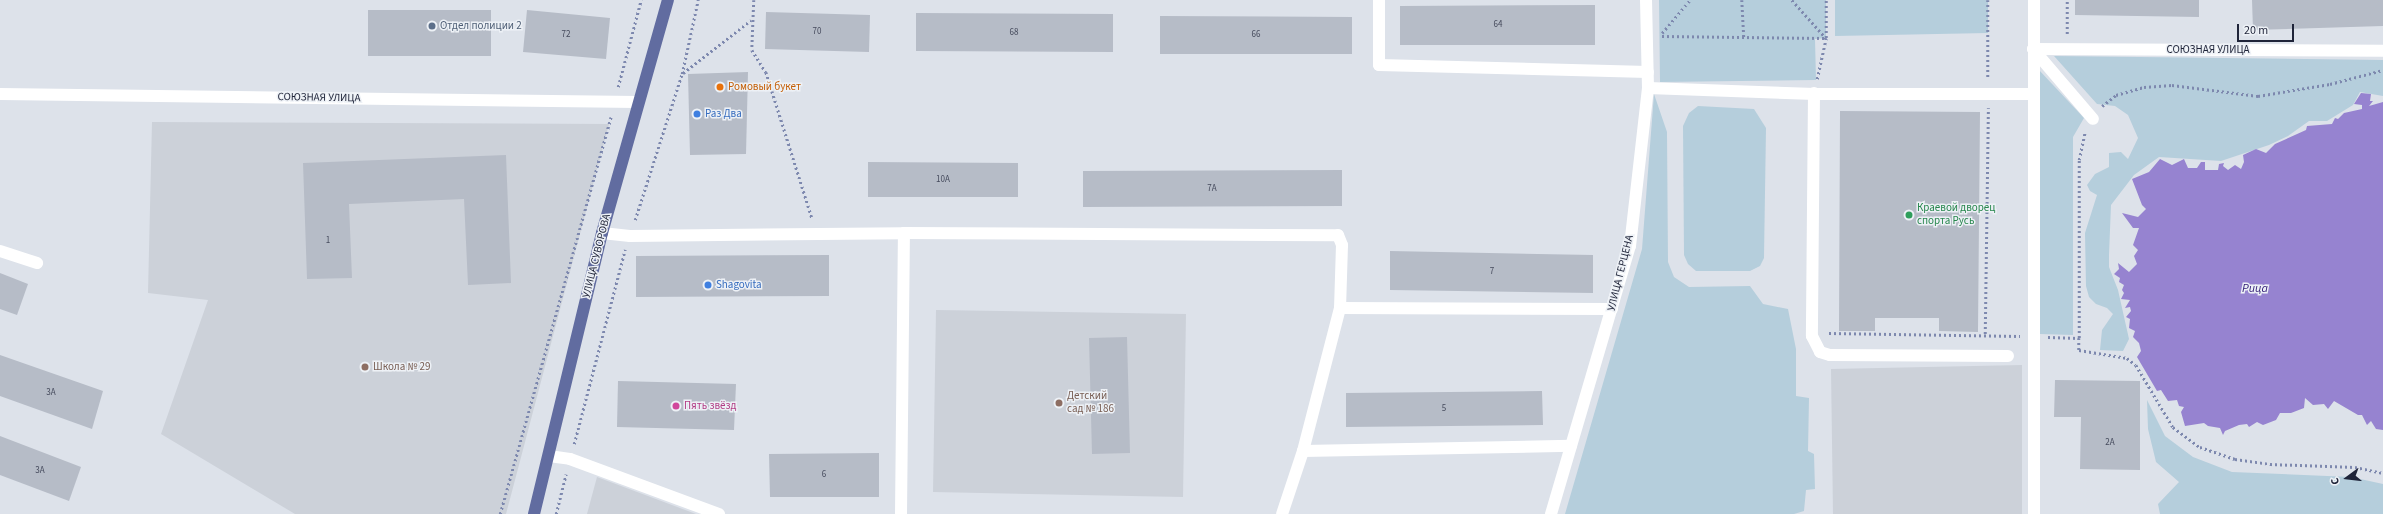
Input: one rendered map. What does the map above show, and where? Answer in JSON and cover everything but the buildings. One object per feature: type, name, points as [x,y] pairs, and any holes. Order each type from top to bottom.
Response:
[{"type":"main road","name":"УЛИЦА СУВОРОВА","points":[[534,514],[602,233],[668,0]]},
{"type":"street","points":[[1379,0],[1379,65],[1648,72]]},
{"type":"street","name":"УЛИЦА ГЕРЦЕНА","points":[[1551,514],[1630,246],[1648,88],[1646,0]]},
{"type":"street","points":[[2034,0],[2034,514]]},
{"type":"street","name":"СОЮЗНАЯ УЛИЦА","points":[[2033,49],[2383,51]]},
{"type":"street","points":[[2033,49],[2093,119]]},
{"type":"street","points":[[1648,88],[1814,93],[2034,94]]},
{"type":"street","points":[[1814,93],[1812,336],[1820,352],[1830,355],[2008,356]]},
{"type":"street","name":"СОЮЗНАЯ УЛИЦА","points":[[0,94],[638,102]]},
{"type":"street","points":[[602,233],[630,236],[904,233],[1333,234],[1341,239],[1340,308],[1303,451],[1282,514]]},
{"type":"street","points":[[901,514],[904,233]]},
{"type":"street","points":[[0,251],[37,263]]},
{"type":"street","points":[[1340,308],[1612,309]]},
{"type":"street","points":[[1303,451],[1571,446]]},
{"type":"street","points":[[549,456],[570,459],[699,510],[719,514]]},
{"type":"path","points":[[621,74],[641,0]]},
{"type":"path","points":[[556,514],[630,236],[682,74],[698,0]]},
{"type":"path","points":[[754,0],[752,19],[752,50],[766,72],[817,234]]},
{"type":"path","points":[[1690,0],[1660,36],[1826,38]]},
{"type":"path","points":[[1742,0],[1744,37]]},
{"type":"path","points":[[1792,0],[1826,38]]},
{"type":"path","points":[[1814,93],[1826,38],[1826,0]]},
{"type":"path","points":[[1985,334],[1988,0]]},
{"type":"path","points":[[2067,0],[2067,49]]},
{"type":"path","points":[[682,74],[752,19]]},
{"type":"path","points":[[2383,70],[2330,84],[2258,96],[2172,85],[2144,87],[2116,95],[2100,108],[2084,134],[2079,160],[2079,350],[2127,358],[2136,365],[2173,427],[2200,448],[2235,460],[2270,464],[2355,467],[2383,473]]},
{"type":"path","points":[[500,514],[610,121]]},
{"type":"path","points":[[1821,333],[1985,334],[2079,338]]},
{"type":"shaded area","points":[[1659,0],[1826,0],[1826,38],[1815,39],[1816,80],[1660,82]]},
{"type":"shaded area","points":[[1835,0],[1988,0],[1988,33],[1835,36]]},
{"type":"shaded area","points":[[2054,56],[2383,60],[2383,96],[2360,92],[2353,105],[2327,121],[2309,121],[2288,136],[2269,145],[2221,161],[2159,157],[2134,175],[2111,205],[2109,255],[2109,267],[2118,290],[2129,339],[2123,351],[2100,350],[2102,330],[2113,314],[2107,308],[2096,304],[2089,297],[2086,286],[2085,233],[2097,195],[2090,191],[2087,185],[2095,174],[2109,167],[2109,153],[2121,152],[2128,159],[2138,138],[2128,115],[2115,106],[2097,104]]},
{"type":"shaded area","points":[[2039,70],[2084,118],[2073,137],[2073,335],[2040,334]]},
{"type":"shaded area","points":[[1654,94],[1667,132],[1668,262],[1674,277],[1689,287],[1750,286],[1763,304],[1788,309],[1796,349],[1796,396],[1809,398],[1808,451],[1814,454],[1815,489],[1806,490],[1804,511],[1794,514],[1565,514],[1642,249]]},
{"type":"shaded area","points":[[1698,106],[1754,109],[1766,128],[1764,258],[1760,266],[1750,271],[1696,271],[1688,264],[1684,255],[1683,126],[1689,113]]},
{"type":"shaded area","name":"Школа № 29","points":[[152,122],[609,124],[506,514],[295,514],[161,434],[208,300],[148,293]]},
{"type":"shaded area","name":"Детский сад № 186","points":[[936,310],[1186,314],[1183,497],[933,492]]},
{"type":"shaded area","points":[[2022,365],[2022,514],[1833,514],[1831,369]]},
{"type":"shaded area","points":[[2147,400],[2165,436],[2193,457],[2232,472],[2351,477],[2383,484],[2383,514],[2160,514],[2158,504],[2179,482],[2156,462],[2148,429]]},
{"type":"shaded area","points":[[597,477],[688,511],[696,514],[587,514]]},
{"type":"water","name":"Рица","points":[[2361,93],[2371,94],[2370,101],[2373,101],[2369,106],[2383,102],[2383,430],[2376,429],[2371,421],[2367,425],[2362,415],[2358,415],[2334,401],[2328,409],[2324,404],[2313,405],[2305,398],[2304,408],[2291,413],[2280,413],[2276,420],[2263,425],[2257,422],[2249,427],[2247,424],[2239,425],[2225,431],[2223,435],[2220,428],[2208,426],[2204,423],[2185,426],[2181,412],[2184,407],[2179,406],[2177,400],[2168,401],[2161,390],[2157,391],[2137,357],[2141,351],[2139,343],[2133,337],[2135,331],[2129,328],[2130,319],[2126,317],[2131,311],[2130,307],[2125,308],[2130,300],[2121,299],[2124,293],[2122,290],[2124,285],[2119,282],[2120,278],[2114,274],[2119,269],[2118,263],[2129,272],[2137,264],[2134,256],[2138,250],[2133,245],[2139,228],[2133,228],[2122,213],[2138,217],[2146,209],[2142,205],[2132,179],[2149,172],[2160,159],[2172,165],[2184,159],[2188,168],[2197,168],[2201,162],[2205,162],[2205,170],[2218,170],[2219,164],[2224,163],[2223,166],[2228,170],[2235,165],[2241,169],[2244,162],[2243,155],[2256,149],[2266,153],[2275,144],[2306,130],[2307,126],[2332,124],[2335,118],[2338,119],[2344,113],[2362,109],[2362,105],[2354,104]]},
{"type":"place","name":"Отдел полиции 2","points":[[432,26]]},
{"type":"place","name":"Ромовый букет","points":[[720,87]]},
{"type":"place","name":"Раз Два","points":[[697,114]]},
{"type":"place","name":"Краевой дворец спорта Русь","points":[[1909,215]]},
{"type":"place","name":"Shagovita","points":[[708,285]]},
{"type":"place","name":"Школа № 29","points":[[365,367]]},
{"type":"place","name":"Детский сад № 186","points":[[1059,403]]},
{"type":"place","name":"Пять звёзд","points":[[676,406]]}]
